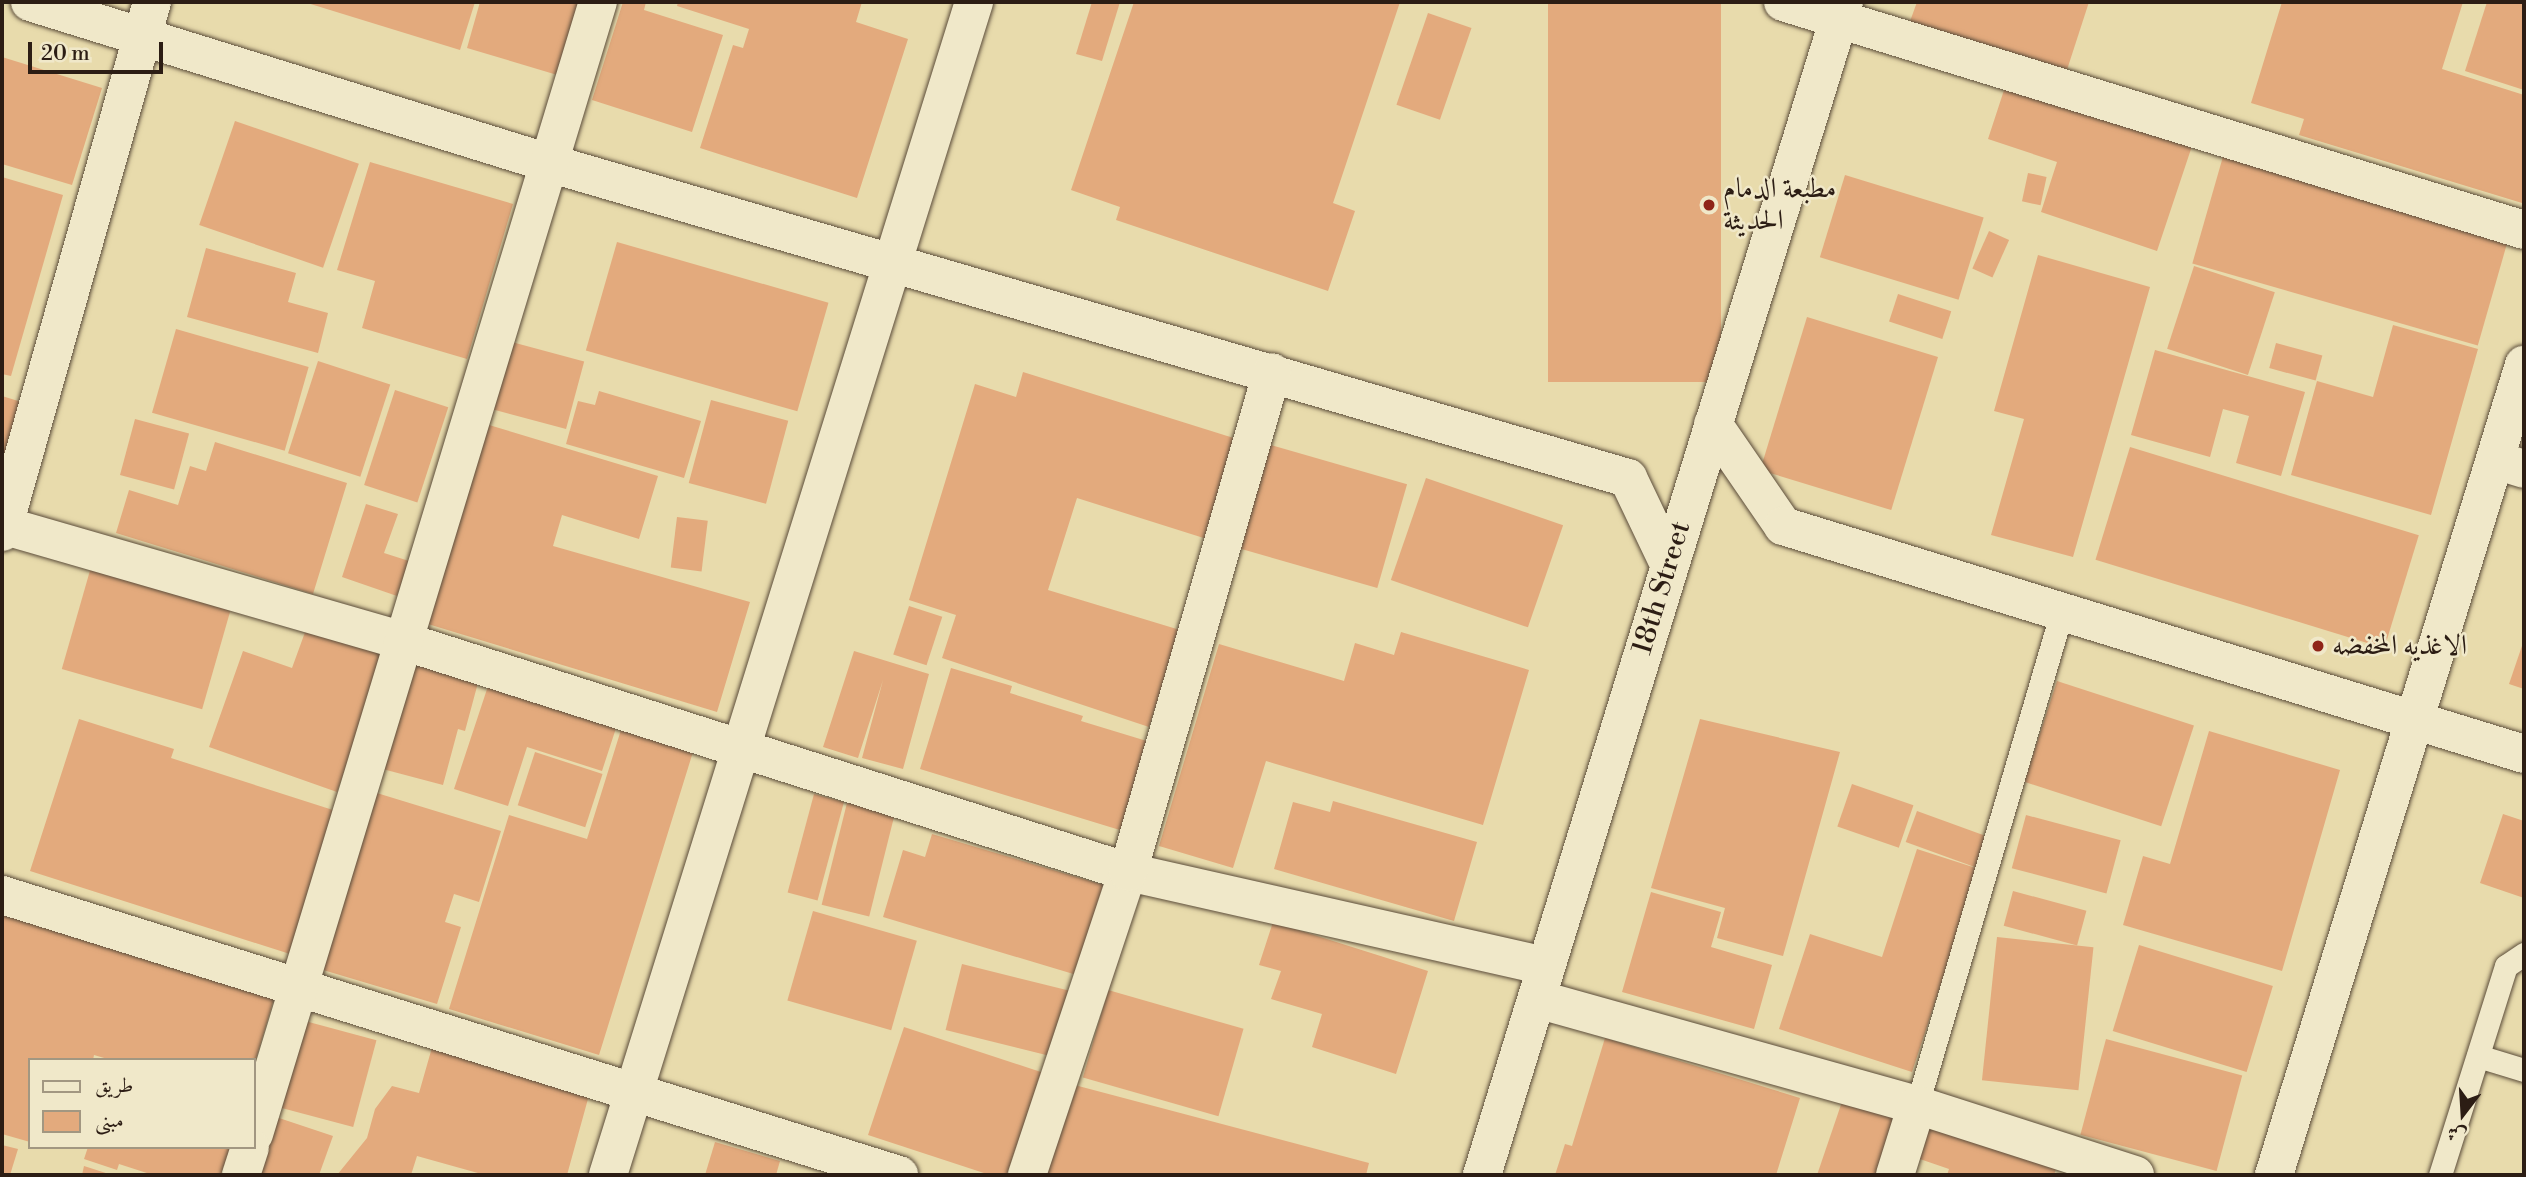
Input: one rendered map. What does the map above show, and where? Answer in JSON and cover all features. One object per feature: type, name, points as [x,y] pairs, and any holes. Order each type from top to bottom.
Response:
[{"type":"street","points":[[30,2],[147,18],[552,164],[1628,478],[1669,564]]},
{"type":"street","points":[[256,1127],[403,641],[552,164],[598,2]]},
{"type":"street","points":[[608,1175],[895,265],[974,2]]},
{"type":"street","points":[[1783,2],[1841,10],[2524,230]]},
{"type":"street","name":"18th Street","points":[[1482,1175],[1841,10]]},
{"type":"street","points":[[147,18],[2,528],[403,641],[1128,872],[1541,983],[2135,1175]]},
{"type":"street","points":[[2274,1175],[2416,719],[2510,464],[2524,365]]},
{"type":"street","points":[[1027,1175],[1128,872],[1272,372]]},
{"type":"street","points":[[1713,424],[1783,526],[2524,754]]},
{"type":"street","points":[[2,895],[633,1095],[898,1175]]},
{"type":"street","points":[[1895,1175],[1917,1105]]},
{"type":"street","points":[[241,1175],[249,1149]]},
{"type":"lane","points":[[1917,1105],[2063,611]]},
{"type":"lane","points":[[2440,1175],[2506,966],[2524,954]]},
{"type":"lane","points":[[2478,1056],[2524,1070]]},
{"type":"building","points":[[304,2],[475,2],[460,50]]},
{"type":"building","points":[[480,2],[586,2],[564,77],[467,48]]},
{"type":"building","points":[[623,2],[646,2],[644,10],[723,35],[692,132],[592,100]]},
{"type":"building","points":[[678,2],[862,2],[856,22],[908,39],[857,198],[700,148],[733,45],[743,48],[749,29],[677,6]]},
{"type":"building","points":[[1092,2],[1120,2],[1102,61],[1076,54]]},
{"type":"building","points":[[1134,2],[1400,2],[1333,203],[1355,211],[1328,291],[1116,220],[1120,207],[1071,190]]},
{"type":"building","points":[[1548,2],[1721,2],[1721,382],[1548,382]]},
{"type":"building","points":[[1917,2],[2089,2],[2064,79],[1908,27]]},
{"type":"building","points":[[2282,2],[2463,2],[2442,69],[2524,95],[2522,203],[2299,135],[2304,119],[2251,103]]},
{"type":"building","points":[[2487,2],[2524,2],[2524,90],[2465,71]]},
{"type":"building","points":[[1428,13],[1471,28],[1440,120],[1396,105]]},
{"type":"building","points":[[2,57],[102,88],[72,185],[2,164]]},
{"type":"building","points":[[2007,81],[2193,143],[2157,251],[2041,212],[2057,162],[1988,139]]},
{"type":"building","points":[[235,121],[359,164],[323,268],[199,225]]},
{"type":"building","points":[[2224,153],[2509,235],[2478,345],[2192,264]]},
{"type":"building","points":[[370,162],[513,204],[467,359],[362,328],[375,281],[337,270]]},
{"type":"building","points":[[2028,173],[2047,177],[2041,205],[2022,201]]},
{"type":"building","points":[[1845,175],[1984,217],[1959,300],[1820,257]]},
{"type":"building","points":[[2,177],[63,195],[11,376],[2,374]]},
{"type":"building","points":[[1989,231],[2009,240],[1992,277],[1972,268]]},
{"type":"building","points":[[617,242],[828,303],[797,411],[586,351]]},
{"type":"building","points":[[206,248],[296,273],[288,302],[328,313],[318,353],[187,317]]},
{"type":"building","points":[[2038,255],[2150,287],[2073,557],[1991,535],[2024,419],[1994,411]]},
{"type":"building","points":[[2194,266],[2275,292],[2248,375],[2167,349]]},
{"type":"building","points":[[1898,294],[1951,311],[1942,339],[1889,322]]},
{"type":"building","points":[[1807,317],[1938,357],[1891,510],[1760,470]]},
{"type":"building","points":[[2393,325],[2478,349],[2431,515],[2291,475],[2317,381],[2373,397]]},
{"type":"building","points":[[176,329],[309,367],[285,451],[152,413]]},
{"type":"building","points":[[504,340],[584,361],[566,429],[486,408]]},
{"type":"building","points":[[2276,343],[2322,355],[2316,381],[2269,368]]},
{"type":"building","points":[[2155,350],[2305,392],[2281,476],[2236,463],[2249,416],[2223,409],[2210,457],[2131,435]]},
{"type":"building","points":[[318,361],[390,384],[360,477],[288,453]]},
{"type":"building","points":[[1023,372],[1240,440],[1210,540],[1077,498],[1048,590],[1180,630],[1149,727],[942,658],[956,615],[909,600],[975,384],[1016,397]]},
{"type":"building","points":[[395,390],[448,407],[417,502],[364,485]]},
{"type":"building","points":[[599,391],[701,421],[684,478],[566,444],[578,401],[595,405]]},
{"type":"building","points":[[2,396],[28,404],[2,488]]},
{"type":"building","points":[[711,400],[788,421],[766,504],[689,483]]},
{"type":"building","points":[[135,419],[189,433],[174,490],[120,475]]},
{"type":"building","points":[[479,422],[658,476],[639,539],[562,515],[553,546],[750,602],[717,712],[418,621]]},
{"type":"building","points":[[215,442],[347,483],[313,594],[116,533],[129,490],[178,505],[190,466],[206,471]]},
{"type":"building","points":[[1260,442],[1407,484],[1377,588],[1230,546]]},
{"type":"building","points":[[2130,447],[2419,535],[2384,648],[2096,560]]},
{"type":"building","points":[[1426,478],[1563,525],[1528,627],[1391,580]]},
{"type":"building","points":[[366,504],[398,514],[384,553],[409,561],[397,596],[342,577]]},
{"type":"building","points":[[677,517],[708,521],[702,571],[671,568]]},
{"type":"building","points":[[91,567],[231,607],[202,709],[62,669]]},
{"type":"building","points":[[909,606],[942,617],[927,665],[893,655]]},
{"type":"building","points":[[308,624],[386,652],[337,792],[209,747],[243,651],[292,668]]},
{"type":"building","points":[[1401,632],[1529,670],[1483,825],[1266,761],[1233,868],[1159,846],[1219,644],[1344,681],[1355,643],[1394,655]]},
{"type":"building","points":[[2524,640],[2524,689],[2509,684]]},
{"type":"building","points":[[854,651],[929,674],[903,769],[862,758],[883,680],[858,758],[823,747]]},
{"type":"building","points":[[404,660],[479,679],[465,731],[458,729],[443,785],[375,767]]},
{"type":"building","points":[[951,668],[1012,686],[1010,693],[1083,716],[1081,721],[1150,742],[1123,831],[920,769]]},
{"type":"building","points":[[490,680],[618,722],[602,771],[527,747],[508,806],[454,789]]},
{"type":"building","points":[[2057,681],[2194,725],[2161,826],[2024,782]]},
{"type":"building","points":[[625,717],[697,739],[599,1055],[449,1009],[509,815],[587,839]]},
{"type":"building","points":[[79,719],[174,749],[171,758],[336,811],[290,954],[30,871]]},
{"type":"building","points":[[1700,719],[1840,752],[1783,956],[1717,938],[1725,908],[1651,888]]},
{"type":"building","points":[[2209,731],[2340,770],[2282,971],[2123,925],[2143,856],[2170,864]]},
{"type":"building","points":[[535,752],[603,774],[585,827],[518,805]]},
{"type":"building","points":[[1852,784],[1913,805],[1899,848],[1837,827]]},
{"type":"building","points":[[367,790],[501,831],[479,902],[454,894],[445,922],[461,927],[437,1004],[313,967]]},
{"type":"building","points":[[814,794],[844,802],[818,901],[788,893]]},
{"type":"building","points":[[848,799],[896,811],[869,917],[822,905]]},
{"type":"building","points":[[1333,801],[1477,842],[1454,921],[1274,869],[1293,802],[1330,812]]},
{"type":"building","points":[[1917,811],[1987,836],[1975,867],[1906,842]]},
{"type":"building","points":[[2503,814],[2524,821],[2524,898],[2480,883]]},
{"type":"building","points":[[2026,815],[2121,840],[2106,893],[2012,868]]},
{"type":"building","points":[[932,834],[1107,886],[1080,976],[883,917],[903,850],[925,857]]},
{"type":"building","points":[[1917,849],[1979,869],[1912,1072],[1779,1029],[1810,934],[1882,957]]},
{"type":"building","points":[[2013,891],[2086,911],[2077,945],[2004,926]]},
{"type":"building","points":[[1651,892],[1721,912],[1711,947],[1772,965],[1754,1029],[1622,992]]},
{"type":"building","points":[[813,911],[917,941],[891,1030],[787,1000]]},
{"type":"building","points":[[2,912],[276,992],[256,1059],[104,1058],[94,1055],[93,1058],[28,1058],[28,1141],[2,1134]]},
{"type":"building","points":[[1273,922],[1428,971],[1396,1074],[1312,1047],[1322,1014],[1271,999],[1281,971],[1259,965]]},
{"type":"building","points":[[1997,937],[2093,947],[2078,1090],[1982,1080]]},
{"type":"building","points":[[2139,945],[2273,986],[2247,1072],[2113,1031]]},
{"type":"building","points":[[962,964],[1073,992],[1056,1058],[946,1030]]},
{"type":"building","points":[[1108,990],[1244,1029],[1218,1116],[1083,1077]]},
{"type":"building","points":[[305,1021],[376,1040],[353,1127],[282,1108]]},
{"type":"building","points":[[904,1027],[1044,1073],[1010,1175],[990,1175],[868,1135]]},
{"type":"building","points":[[1605,1038],[1800,1098],[1776,1175],[1555,1175],[1565,1144],[1572,1146]]},
{"type":"building","points":[[2106,1039],[2242,1075],[2217,1171],[2080,1135]]},
{"type":"building","points":[[433,1044],[591,1088],[567,1175],[485,1175],[417,1156],[411,1175],[337,1175],[367,1138],[375,1109],[392,1086],[419,1093]]},
{"type":"building","points":[[1067,1083],[1369,1163],[1366,1175],[1042,1175]]},
{"type":"building","points":[[1846,1090],[1901,1109],[1879,1175],[1817,1175]]},
{"type":"building","points":[[273,1116],[333,1136],[319,1175],[253,1175]]},
{"type":"building","points":[[1925,1125],[2056,1169],[2054,1175],[1947,1175],[1949,1169],[1914,1157]]},
{"type":"building","points":[[715,1142],[780,1161],[776,1175],[705,1175]]},
{"type":"building","points":[[2,1145],[18,1149],[10,1175],[2,1175]]},
{"type":"building","points":[[87,1149],[233,1149],[224,1175],[153,1175],[119,1164],[117,1170],[84,1159]]},
{"type":"building","points":[[84,1166],[112,1175],[82,1175]]},
{"type":"place","name":"مطبعة الدمام الحديثة","points":[[1709,205]]},
{"type":"place","name":"الاغذيه المخفضه","points":[[2318,646]]}]
